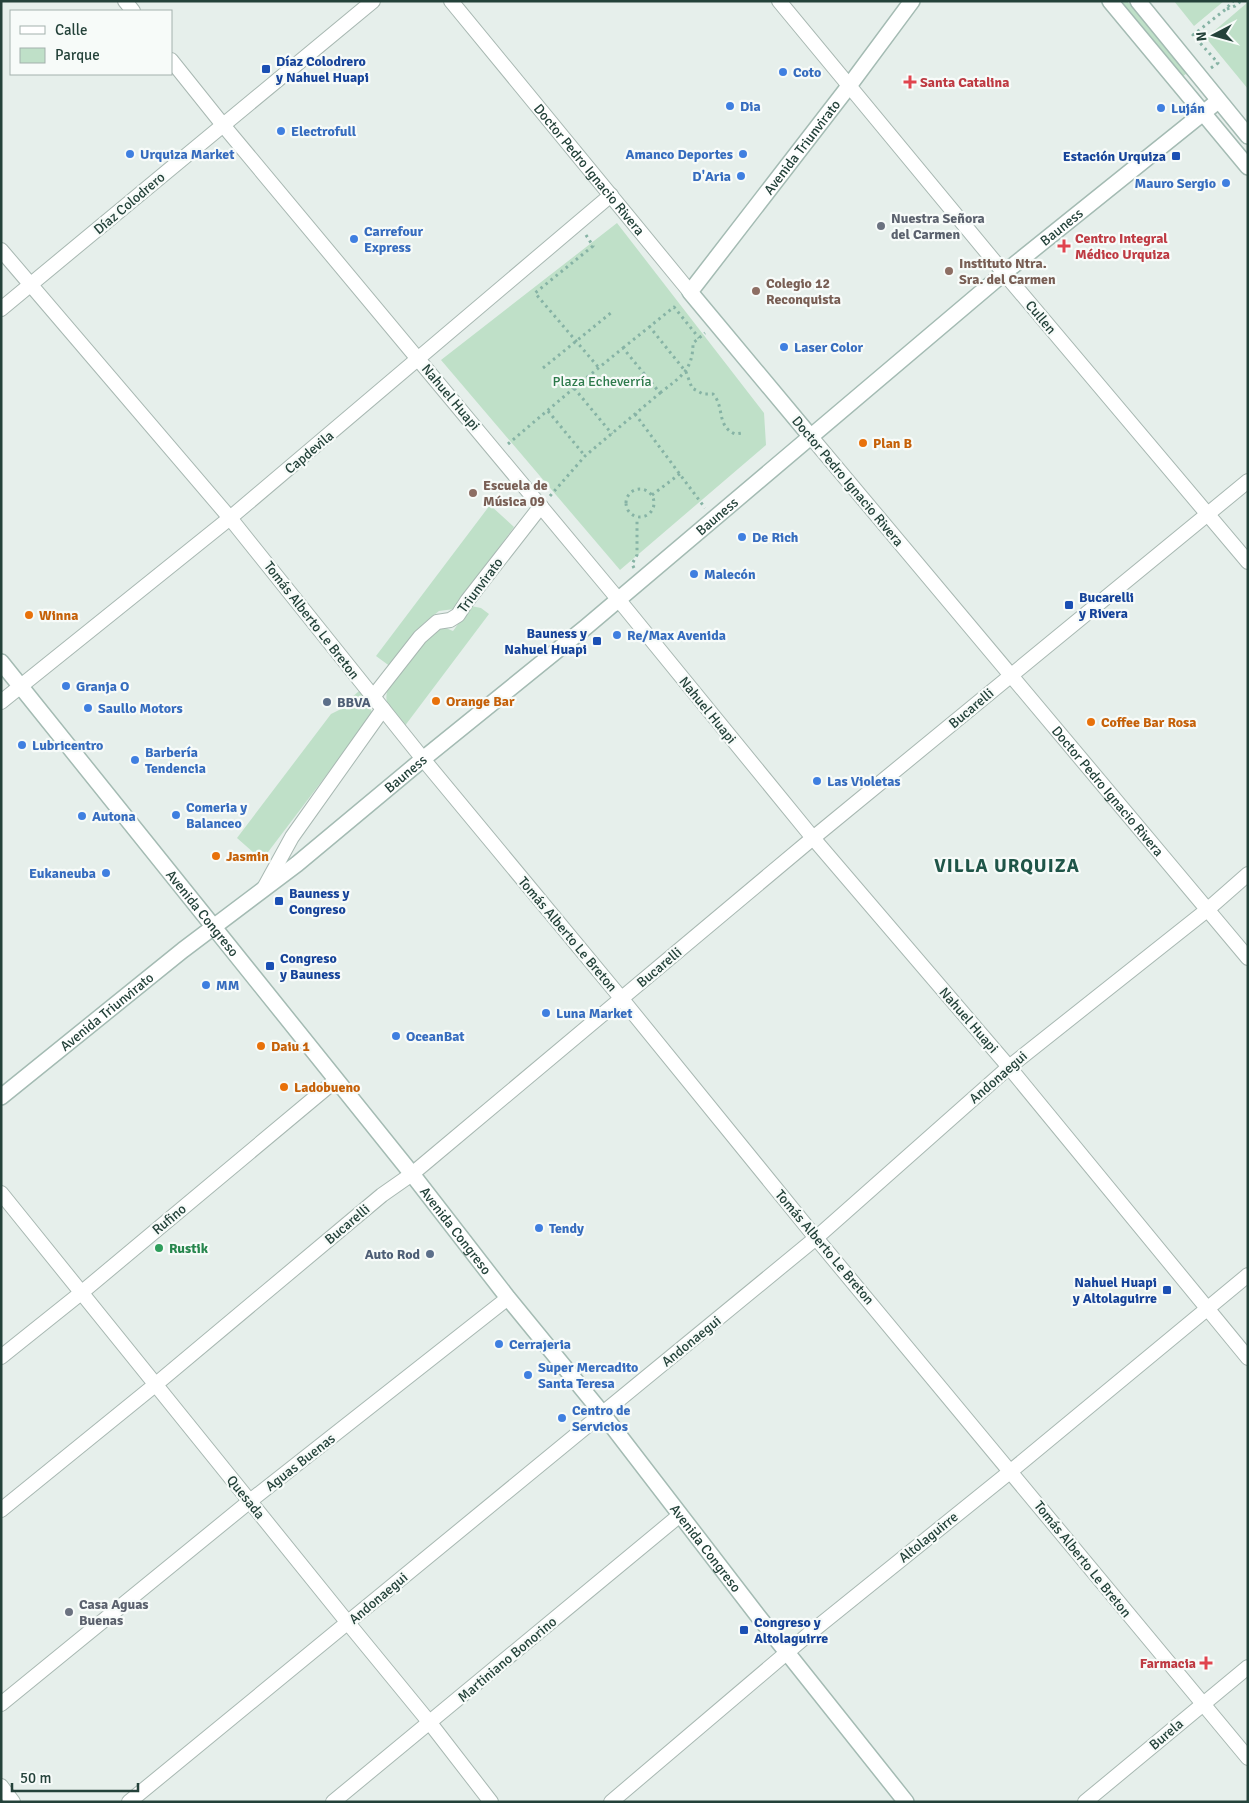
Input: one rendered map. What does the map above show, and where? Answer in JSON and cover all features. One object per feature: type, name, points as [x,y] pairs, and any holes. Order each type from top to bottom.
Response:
[{"type":"main road","name":"Avenida Triunvirato","points":[[690,292],[912,1]]},
{"type":"main road","points":[[1110,1],[1248,167]]},
{"type":"main road","points":[[1138,1],[1248,136]]},
{"type":"main road","name":"Bauness","points":[[213,928],[297,864],[811,438],[1004,273],[1218,101]]},
{"type":"main road","name":"Doctor Pedro Ignacio Rivera","points":[[690,292],[811,438]]},
{"type":"main road","name":"Avenida Congreso","points":[[1,662],[412,1174],[508,1298],[602,1413],[906,1802]]},
{"type":"main road","name":"Avenida Triunvirato","points":[[1,1097],[213,928]]},
{"type":"street","name":"Díaz Colodrero","points":[[1,309],[373,1]]},
{"type":"street","name":"Doctor Pedro Ignacio Rivera","points":[[451,1],[690,292]]},
{"type":"street","name":"Cullen","points":[[779,1],[1004,273],[1248,562]]},
{"type":"street","name":"Nahuel Huapi","points":[[172,61],[618,599],[813,838],[1009,1067],[1248,1358]]},
{"type":"street","name":"Capdevila","points":[[1,702],[230,518],[611,195]]},
{"type":"street","name":"Tomás Alberto Le Breton","points":[[1,250],[230,518],[423,759],[816,1238],[1248,1758]]},
{"type":"street","name":"Doctor Pedro Ignacio Rivera","points":[[811,438],[1248,958]]},
{"type":"street","name":"Bucarelli","points":[[1,1510],[155,1385],[382,1195],[412,1174],[813,838],[1248,481]]},
{"type":"street","name":"Triunvirato","points":[[373,697],[420,637],[436,622],[450,620],[458,615],[541,506]]},
{"type":"street","points":[[264,889],[292,837],[383,709]]},
{"type":"street","name":"Andonaegui","points":[[129,1802],[816,1238],[1009,1067],[1207,910],[1248,874]]},
{"type":"street","name":"Rufino","points":[[1,1357],[81,1293],[336,1080]]},
{"type":"street","name":"Quesada","points":[[1,1193],[430,1722],[491,1802]]},
{"type":"street","name":"Altolaguirre","points":[[611,1802],[810,1633],[1011,1471],[1248,1275]]},
{"type":"street","name":"Aguas Buenas","points":[[1,1704],[250,1501],[508,1298]]},
{"type":"street","name":"Martiniano Bonorino","points":[[333,1802],[680,1515]]},
{"type":"street","name":"Burela","points":[[1085,1802],[1248,1667]]},
{"type":"street","points":[[1,1786],[14,1802]]},
{"type":"path","points":[[1199,76],[1218,63],[1194,35],[1233,1]]},
{"type":"path","points":[[1226,9],[1235,6],[1241,1]]},
{"type":"path","points":[[577,223],[593,246],[535,292],[598,368]]},
{"type":"path","points":[[497,453],[674,306],[699,338]]},
{"type":"path","points":[[543,368],[612,312]]},
{"type":"path","points":[[541,506],[585,456],[686,372],[693,357],[693,343],[716,323]]},
{"type":"path","points":[[649,326],[686,372],[692,388],[703,394],[714,394],[717,398],[724,426],[735,434],[742,433]]},
{"type":"path","points":[[623,348],[660,393]]},
{"type":"path","points":[[574,388],[612,434]]},
{"type":"path","points":[[548,411],[585,456]]},
{"type":"path","points":[[636,414],[713,518]]},
{"type":"path","points":[[652,496],[681,473]]},
{"type":"path","points":[[640,489],[652,496],[655,504],[652,513],[644,518],[637,518],[630,514],[626,506],[628,496],[635,490],[640,489]]},
{"type":"path","points":[[637,518],[637,555],[632,564],[640,580]]},
{"type":"green space","points":[[1119,1],[1127,1],[1187,73],[1182,77]]},
{"type":"green space","points":[[1174,1],[1224,1],[1194,26]]},
{"type":"green space","points":[[1248,2],[1248,89],[1206,38]]},
{"type":"green space","name":"Plaza Echeverría","points":[[617,223],[764,413],[766,445],[620,570],[441,360]]},
{"type":"green space","points":[[490,505],[514,527],[454,609],[439,611],[424,623],[391,667],[376,656]]},
{"type":"green space","points":[[471,606],[481,608],[489,614],[404,727],[388,706],[386,696],[391,681],[437,628],[441,626],[453,631]]},
{"type":"green space","points":[[359,691],[366,699],[372,715],[262,860],[237,838],[331,714],[349,705],[350,699]]},
{"type":"place","name":"Díaz Colodrero y Nahuel Huapi","points":[[266,69]]},
{"type":"place","name":"Coto","points":[[783,72]]},
{"type":"place","name":"Santa Catalina","points":[[910,82]]},
{"type":"place","name":"Dia","points":[[730,106]]},
{"type":"place","name":"Luján","points":[[1161,108]]},
{"type":"place","name":"Electrofull","points":[[281,131]]},
{"type":"place","name":"Urquiza Market","points":[[130,154]]},
{"type":"place","name":"Amanco Deportes","points":[[743,154]]},
{"type":"place","name":"Estación Urquiza","points":[[1176,156]]},
{"type":"place","name":"D'Aria","points":[[741,176]]},
{"type":"place","name":"Mauro Sergio","points":[[1226,183]]},
{"type":"place","name":"Nuestra Señora del Carmen","points":[[881,226]]},
{"type":"place","name":"Carrefour Express","points":[[354,239]]},
{"type":"place","name":"Centro Integral Médico Urquiza","points":[[1064,246]]},
{"type":"place","name":"Instituto Ntra. Sra. del Carmen","points":[[949,271]]},
{"type":"place","name":"Colegio 12 Reconquista","points":[[756,291]]},
{"type":"place","name":"Laser Color","points":[[784,347]]},
{"type":"place","name":"Plan B","points":[[863,443]]},
{"type":"place","name":"Escuela de Música 09","points":[[473,493]]},
{"type":"place","name":"De Rich","points":[[742,537]]},
{"type":"place","name":"Malecón","points":[[694,574]]},
{"type":"place","name":"Bucarelli y Rivera","points":[[1069,605]]},
{"type":"place","name":"Winna","points":[[29,615]]},
{"type":"place","name":"Re/Max Avenida","points":[[617,635]]},
{"type":"place","name":"Bauness y Nahuel Huapi","points":[[597,641]]},
{"type":"place","name":"Granja O","points":[[66,686]]},
{"type":"place","name":"Orange Bar","points":[[436,701]]},
{"type":"place","name":"BBVA","points":[[327,702]]},
{"type":"place","name":"Saullo Motors","points":[[88,708]]},
{"type":"place","name":"Coffee Bar Rosa","points":[[1091,722]]},
{"type":"place","name":"Lubricentro","points":[[22,745]]},
{"type":"place","name":"Barbería Tendencia","points":[[135,760]]},
{"type":"place","name":"Las Violetas","points":[[817,781]]},
{"type":"place","name":"Comeria y Balanceo","points":[[176,815]]},
{"type":"place","name":"Autona","points":[[82,816]]},
{"type":"place","name":"Jasmin","points":[[216,856]]},
{"type":"place","name":"Eukaneuba","points":[[106,873]]},
{"type":"place","name":"Bauness y Congreso","points":[[279,901]]},
{"type":"place","name":"Congreso y Bauness","points":[[270,966]]},
{"type":"place","name":"MM","points":[[206,985]]},
{"type":"place","name":"Luna Market","points":[[546,1013]]},
{"type":"place","name":"OceanBat","points":[[396,1036]]},
{"type":"place","name":"Daiu 1","points":[[261,1046]]},
{"type":"place","name":"Ladobueno","points":[[284,1087]]},
{"type":"place","name":"Tendy","points":[[539,1228]]},
{"type":"place","name":"Rustik","points":[[159,1248]]},
{"type":"place","name":"Auto Rod","points":[[430,1254]]},
{"type":"place","name":"Nahuel Huapi y Altolaguirre","points":[[1167,1290]]},
{"type":"place","name":"Cerrajeria","points":[[499,1344]]},
{"type":"place","name":"Super Mercadito Santa Teresa","points":[[528,1375]]},
{"type":"place","name":"Centro de Servicios","points":[[562,1418]]},
{"type":"place","name":"Casa Aguas Buenas","points":[[69,1612]]},
{"type":"place","name":"Congreso y Altolaguirre","points":[[744,1630]]},
{"type":"place","name":"Farmacia","points":[[1206,1663]]},
{"type":"district","name":"VILLA URQUIZA","points":[[1007,865]]}]
